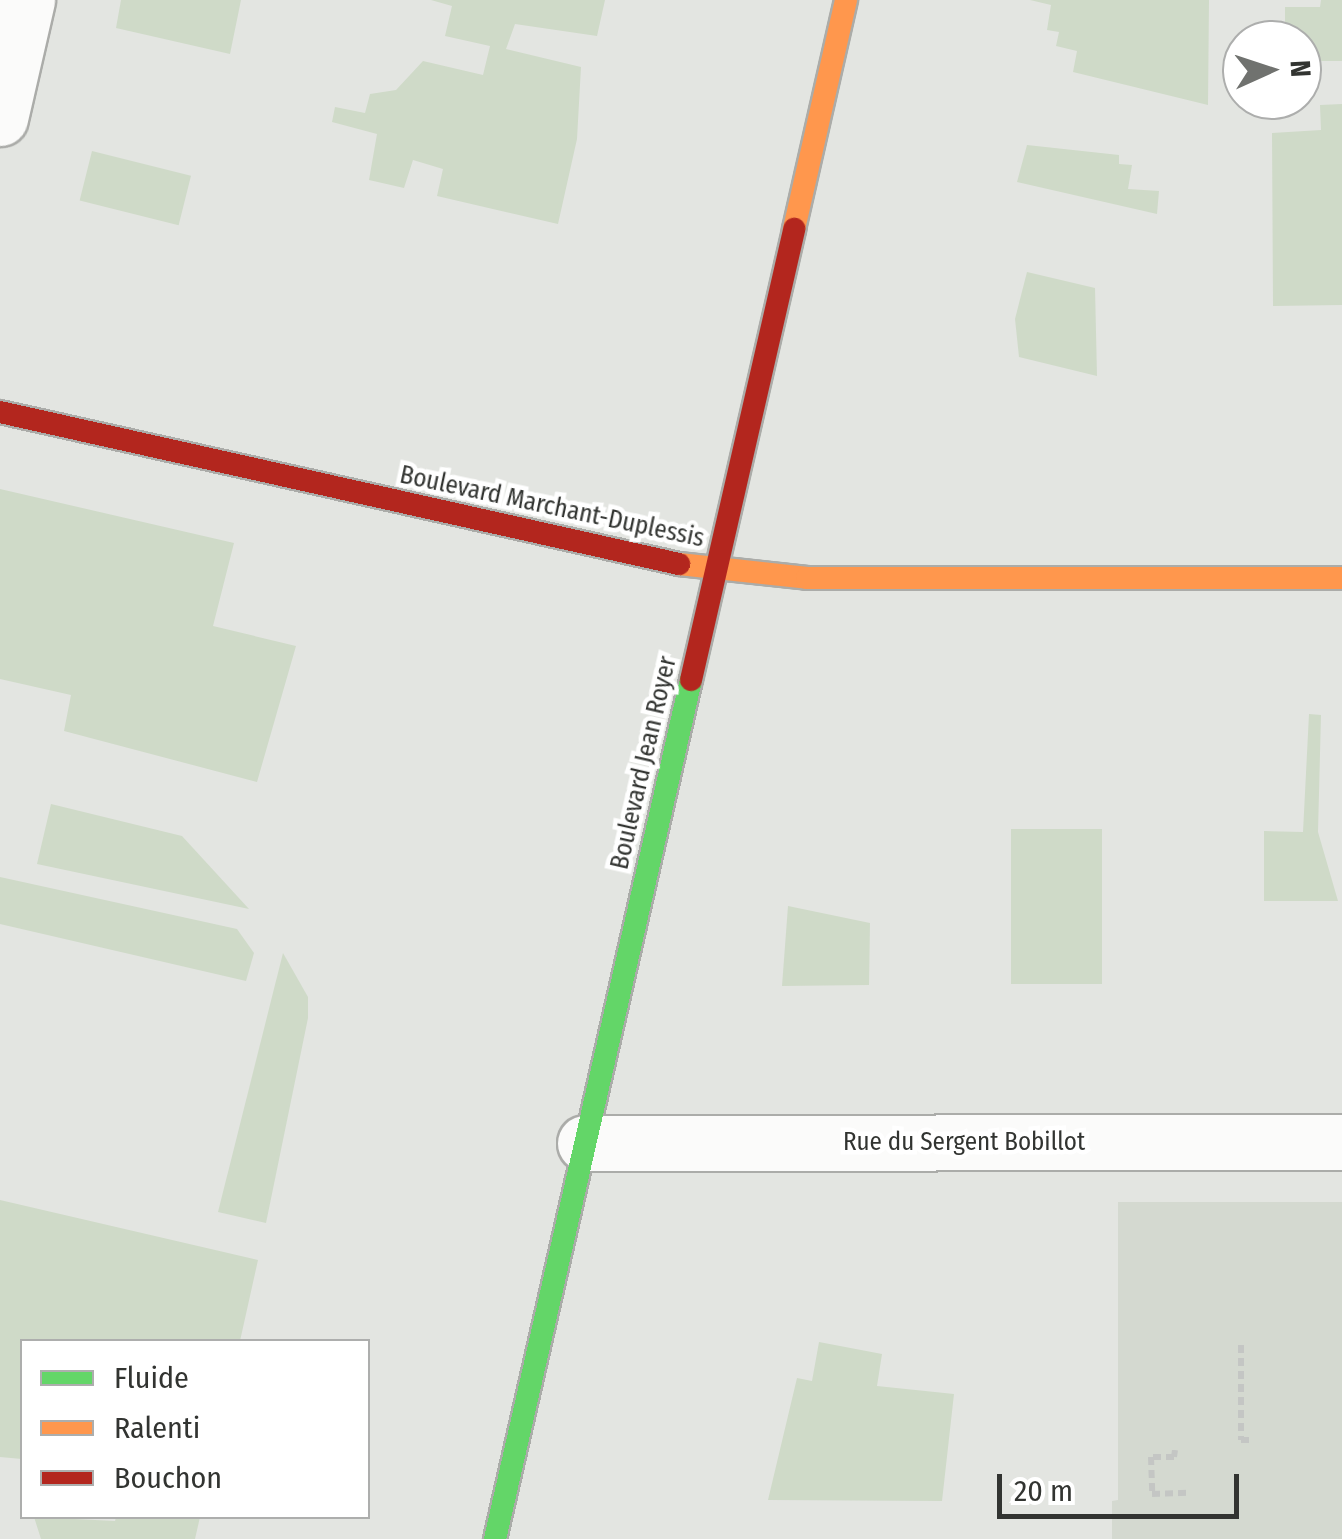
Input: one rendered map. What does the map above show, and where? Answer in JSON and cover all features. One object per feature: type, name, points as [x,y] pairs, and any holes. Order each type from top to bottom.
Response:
[{"type":"street","points":[[0,118],[27,0]]},
{"type":"street","name":"Boulevard Jean Royer","points":[[495,1539],[846,0]]},
{"type":"street","name":"Boulevard Marchant-Duplessis","points":[[0,412],[626,556],[715,570],[807,578],[1342,578]]},
{"type":"street","name":"Rue du Sergent Bobillot","points":[[585,1143],[1342,1142]]},
{"type":"path","points":[[1241,1345],[1241,1440],[1249,1440]]},
{"type":"path","points":[[1175,1450],[1174,1458],[1151,1457],[1152,1494],[1188,1493]]},
{"type":"shaded area","points":[[1118,1202],[1342,1202],[1342,1539],[1112,1539],[1112,1501],[1118,1500]]},
{"type":"green space","points":[[121,0],[241,0],[230,54],[116,28]]},
{"type":"green space","points":[[431,0],[605,0],[597,36],[515,24],[506,49],[581,67],[577,139],[558,224],[437,196],[443,169],[413,160],[404,188],[369,180],[377,134],[332,122],[335,107],[365,113],[370,94],[396,90],[423,61],[483,75],[490,46],[445,36],[452,6]]},
{"type":"green space","points":[[1030,0],[1209,0],[1208,105],[1073,72],[1077,51],[1056,46],[1059,32],[1047,30],[1051,5]]},
{"type":"green space","points":[[1321,0],[1342,0],[1342,61],[1322,61],[1322,20],[1285,20],[1285,7],[1320,7]]},
{"type":"green space","points":[[1342,104],[1342,305],[1273,306],[1272,133],[1321,130],[1322,105]]},
{"type":"green space","points":[[1027,145],[1119,155],[1119,164],[1132,165],[1128,189],[1159,191],[1157,214],[1017,182]]},
{"type":"green space","points":[[92,151],[191,176],[179,225],[80,200]]},
{"type":"green space","points":[[1027,272],[1095,288],[1097,376],[1019,357],[1015,319]]},
{"type":"green space","points":[[0,489],[234,543],[213,626],[296,646],[257,782],[64,731],[71,695],[0,679]]},
{"type":"green space","points":[[1309,714],[1321,715],[1318,832],[1338,901],[1264,901],[1264,831],[1303,832]]},
{"type":"green space","points":[[51,804],[182,836],[249,909],[37,864]]},
{"type":"green space","points":[[1011,829],[1102,829],[1102,984],[1011,984]]},
{"type":"green space","points":[[0,877],[237,929],[254,953],[246,981],[0,924]]},
{"type":"green space","points":[[788,906],[870,923],[869,985],[782,986]]},
{"type":"green space","points":[[283,953],[308,997],[308,1018],[266,1223],[218,1212]]},
{"type":"green space","points":[[0,1200],[258,1260],[240,1339],[20,1339],[20,1459],[0,1457]]},
{"type":"green space","points":[[819,1342],[882,1354],[877,1386],[954,1394],[942,1501],[768,1500],[797,1378],[812,1381]]},
{"type":"green space","points":[[35,1519],[200,1519],[195,1539],[41,1539]]},
{"type":"traffic: fast","points":[[495,1539],[691,680]]},
{"type":"traffic: slow","points":[[794,229],[846,0]]},
{"type":"traffic: slow","points":[[679,564],[807,578],[1342,578]]},
{"type":"traffic: jam","points":[[691,680],[794,229]]},
{"type":"traffic: jam","points":[[0,412],[679,564]]}]
